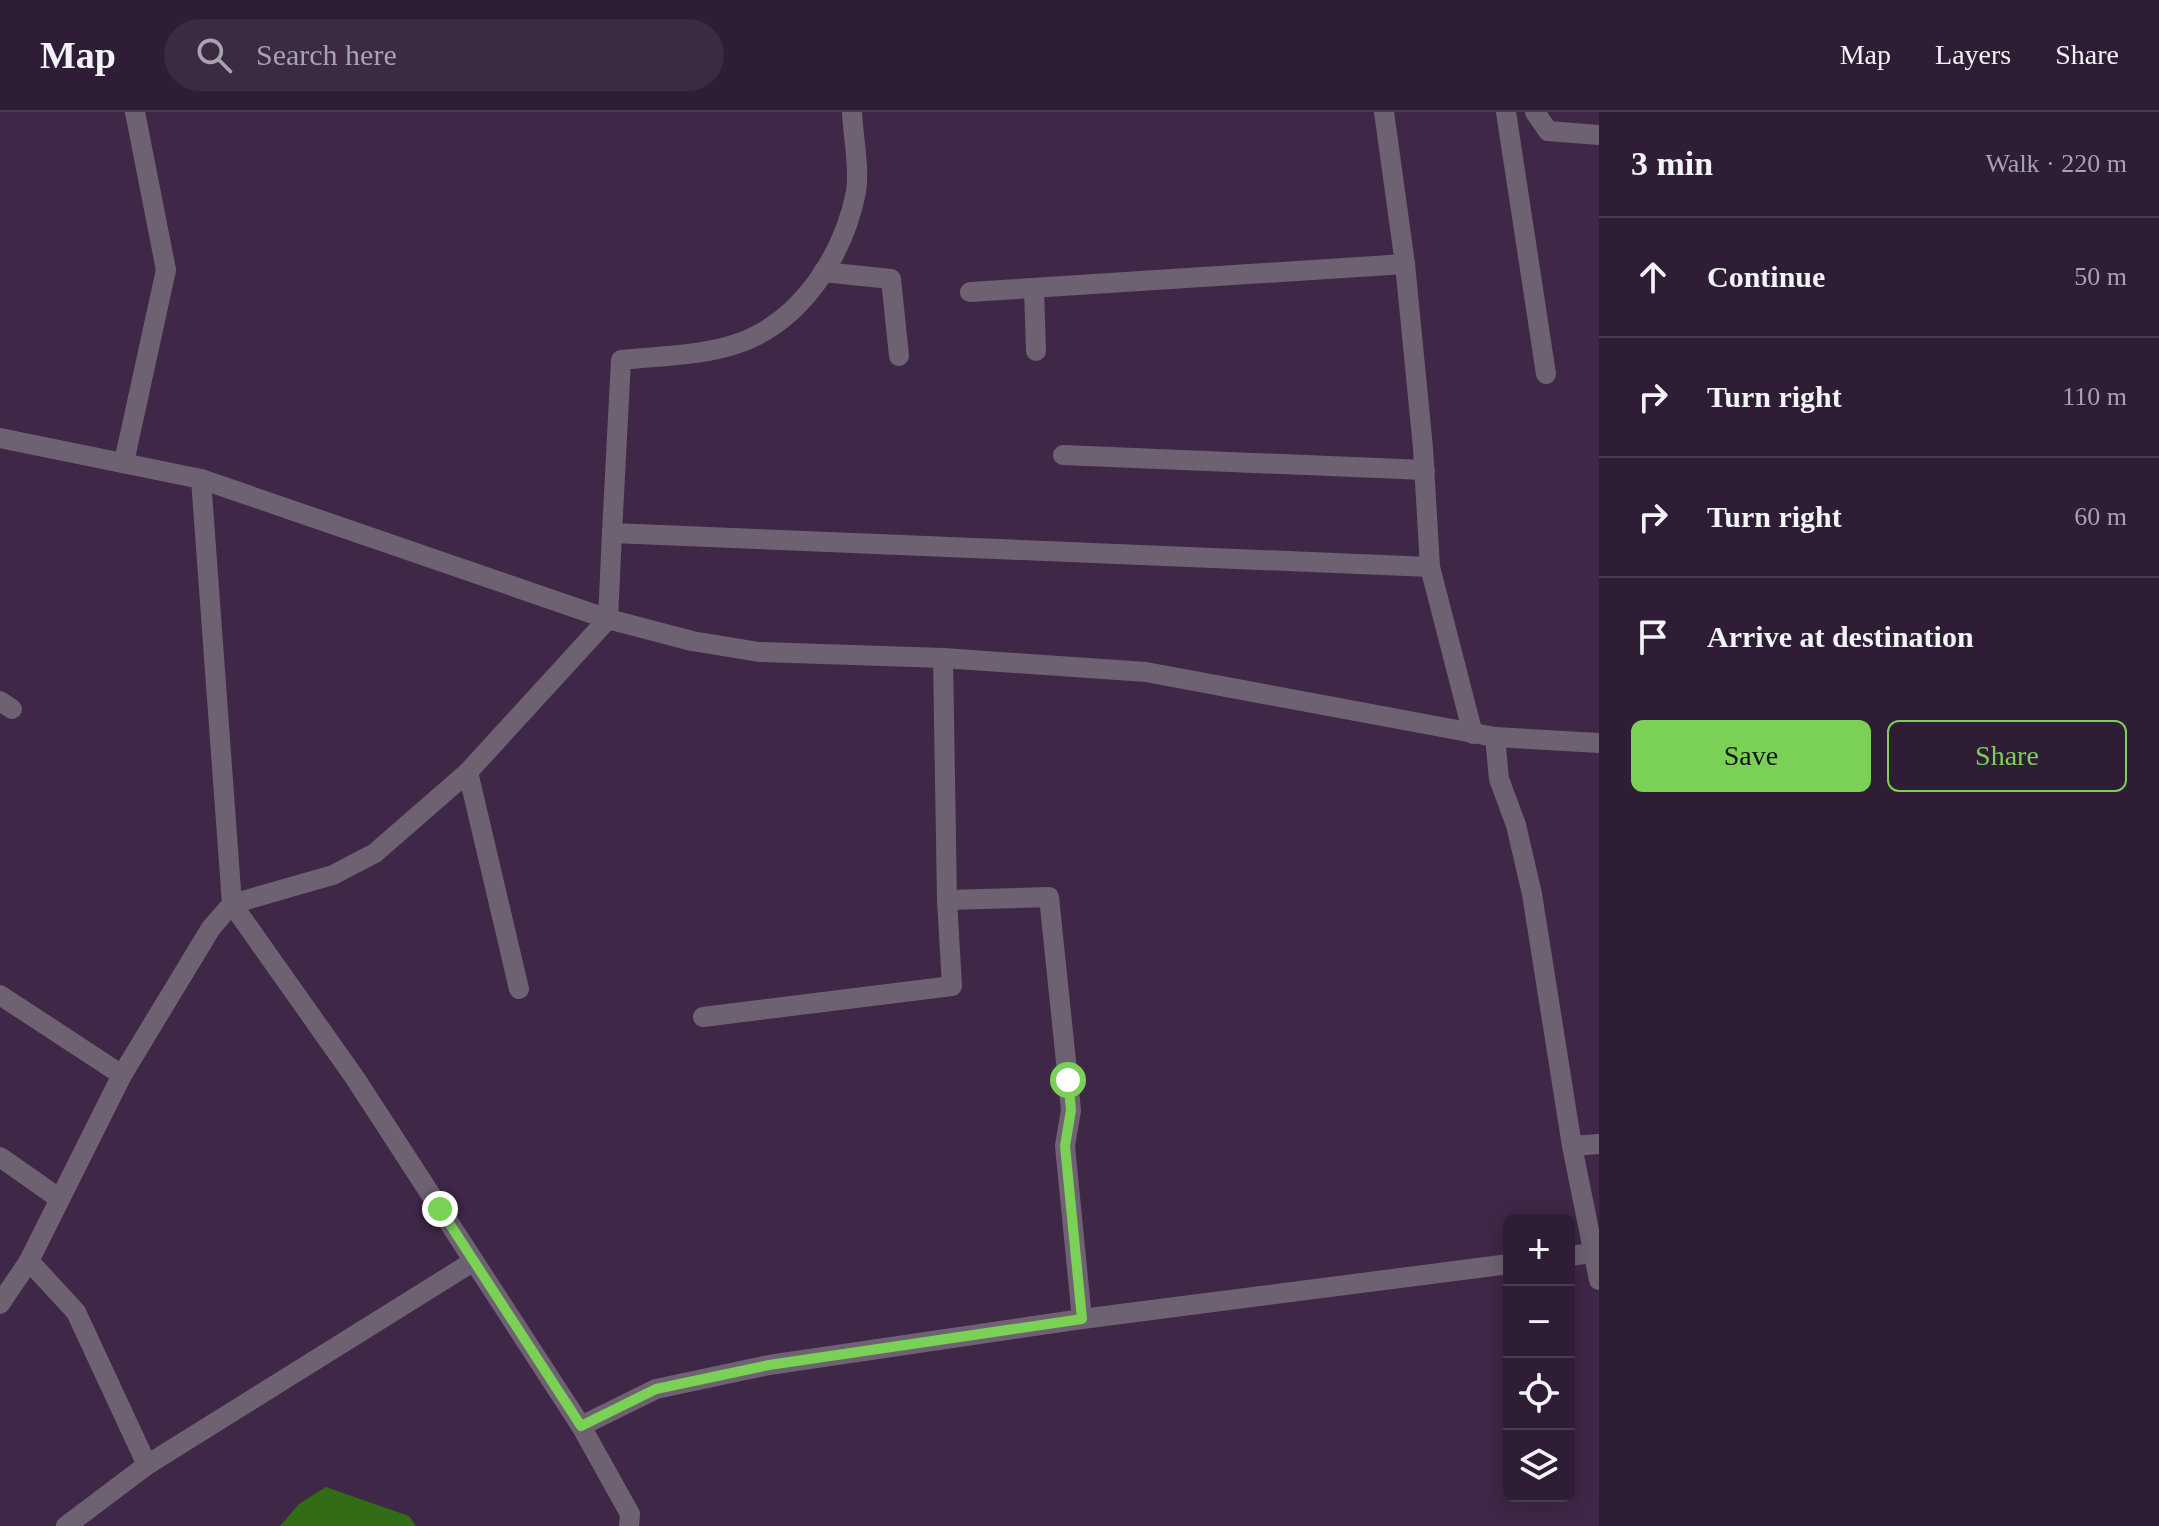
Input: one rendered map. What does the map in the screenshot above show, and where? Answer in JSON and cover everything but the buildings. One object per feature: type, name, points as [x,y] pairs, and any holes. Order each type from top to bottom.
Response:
[{"type":"street","points":[[124,462],[166,270],[135,112]]},
{"type":"street","points":[[0,1304],[29,1261],[122,1075],[211,928],[232,904],[333,875],[375,853],[468,772],[608,619],[621,360],[733,346],[772,330],[800,303],[823,272],[842,238],[856,189],[852,112]]},
{"type":"street","points":[[1384,112],[1405,264],[1425,470],[1430,567],[1473,734]]},
{"type":"street","points":[[1506,112],[1546,374]]},
{"type":"street","points":[[1535,112],[1548,131],[1599,135]]},
{"type":"street","points":[[970,292],[1405,264]]},
{"type":"street","points":[[823,272],[891,279],[899,356]]},
{"type":"street","points":[[1034,288],[1036,351]]},
{"type":"street","points":[[0,438],[201,479],[608,619],[692,641],[759,652],[943,658],[1146,672],[1473,734],[1599,743]]},
{"type":"street","points":[[1063,455],[1425,470]]},
{"type":"street","points":[[201,479],[232,904],[355,1078],[581,1426],[630,1514],[629,1526]]},
{"type":"street","points":[[612,533],[1430,567]]},
{"type":"street","points":[[703,1017],[952,986],[947,900],[943,658]]},
{"type":"street","points":[[1495,737],[1499,779],[1516,825],[1532,894],[1572,1146],[1599,1280]]},
{"type":"street","points":[[468,772],[519,989]]},
{"type":"street","points":[[947,900],[1049,897],[1071,1110],[1065,1146],[1082,1319]]},
{"type":"street","points":[[0,995],[122,1075]]},
{"type":"street","points":[[1572,1146],[1599,1144]]},
{"type":"street","points":[[0,1157],[60,1199]]},
{"type":"street","points":[[1575,1255],[1593,1253]]},
{"type":"street","points":[[29,1261],[76,1312],[147,1465]]},
{"type":"street","points":[[66,1526],[147,1465],[474,1261]]},
{"type":"street","points":[[581,1426],[656,1389],[769,1365],[1082,1319],[1503,1265]]},
{"type":"green space","points":[[326,1487],[409,1516],[416,1526],[280,1526],[299,1504]]},
{"type":"route","points":[[440,1209],[581,1426],[656,1389],[715,1379],[769,1365],[1082,1319],[1065,1146],[1071,1110],[1068,1080]]}]
